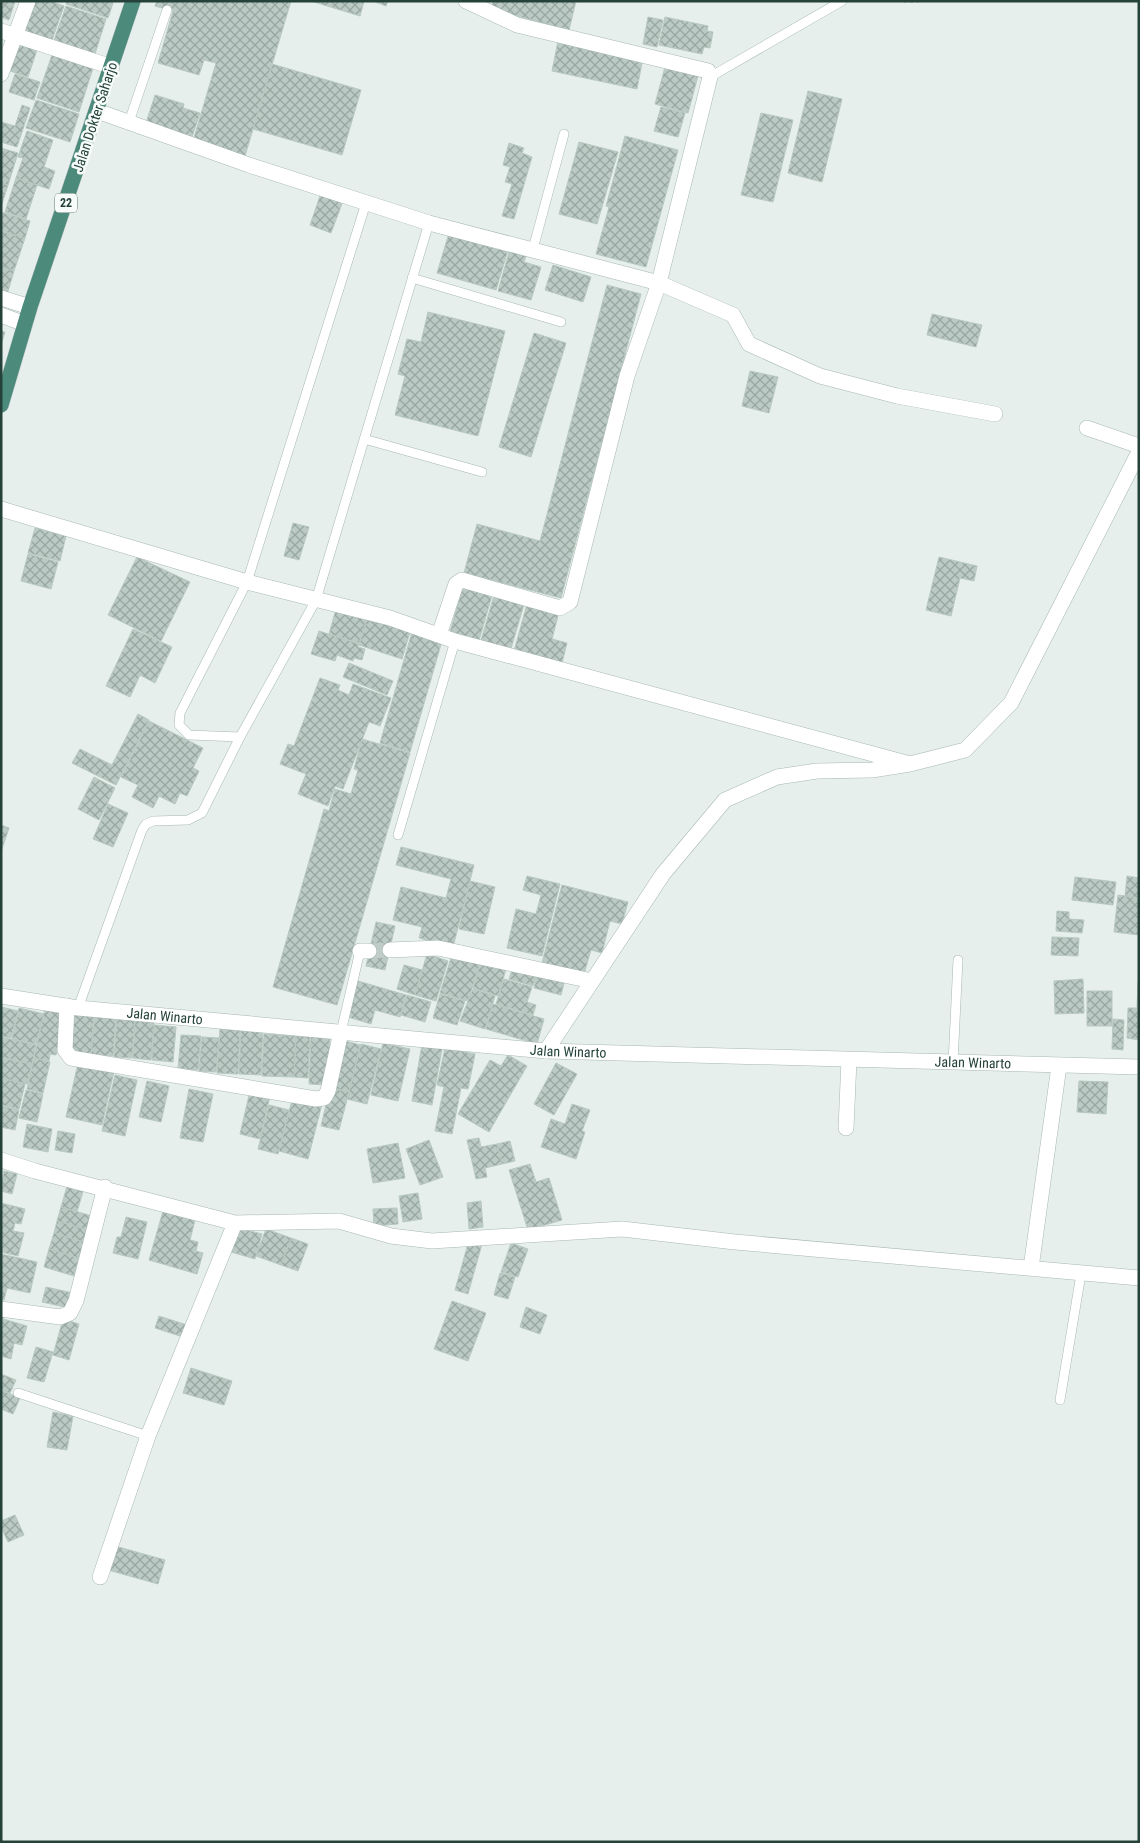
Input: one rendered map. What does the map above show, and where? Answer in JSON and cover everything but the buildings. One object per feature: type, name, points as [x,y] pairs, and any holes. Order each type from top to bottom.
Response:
[{"type":"highway","name":"Jalan Dokter Saharjo","points":[[1,405],[30,307],[98,111],[133,1]]},
{"type":"street","points":[[1,74],[7,33],[28,1]]},
{"type":"street","points":[[439,635],[456,584],[462,580],[560,608],[570,602],[626,376],[659,284],[710,77],[708,70],[517,25],[466,1]]},
{"type":"street","points":[[7,33],[112,67]]},
{"type":"street","points":[[98,111],[249,165],[429,223],[533,249],[659,284],[733,315],[749,344],[820,376],[897,396],[995,414]]},
{"type":"street","points":[[1,298],[30,307]]},
{"type":"street","points":[[1,316],[25,324]]},
{"type":"street","points":[[1087,428],[1139,446]]},
{"type":"street","points":[[546,1051],[662,874],[726,800],[777,776],[817,771],[872,770],[910,764],[965,750],[1011,703],[1139,452]]},
{"type":"street","points":[[1,509],[247,582],[390,618],[455,641],[910,764]]},
{"type":"street","points":[[390,950],[438,948],[592,981]]},
{"type":"street","name":"Jalan Winarto","points":[[1,996],[72,1007],[546,1051],[1139,1067]]},
{"type":"street","points":[[72,1007],[65,1050],[71,1058],[316,1099],[324,1098],[328,1092],[341,1032]]},
{"type":"street","points":[[846,1128],[849,1060]]},
{"type":"street","points":[[1031,1268],[1059,1066]]},
{"type":"street","points":[[1,1160],[35,1171],[105,1187],[235,1223],[339,1221],[391,1236],[432,1242],[622,1229],[735,1242],[1139,1278]]},
{"type":"street","points":[[1,1309],[60,1317],[70,1313],[76,1301],[105,1187]]},
{"type":"street","points":[[100,1577],[148,1436],[235,1223]]},
{"type":"lane","points":[[710,77],[842,1]]},
{"type":"lane","points":[[129,122],[167,10]]},
{"type":"lane","points":[[533,249],[564,134]]},
{"type":"lane","points":[[240,737],[189,735],[179,725],[180,713],[247,582],[366,203]]},
{"type":"lane","points":[[72,1007],[142,830],[146,824],[153,821],[188,820],[202,813],[240,737],[316,600],[429,223]]},
{"type":"lane","points":[[412,278],[560,322]]},
{"type":"lane","points":[[364,439],[482,472]]},
{"type":"lane","points":[[398,835],[455,641]]},
{"type":"lane","points":[[341,1032],[365,951]]},
{"type":"lane","points":[[953,1063],[958,960]]},
{"type":"lane","points":[[1060,1400],[1081,1274]]},
{"type":"lane","points":[[18,1393],[148,1436]]},
{"type":"path","points":[[904,1],[919,1]]},
{"type":"tunnel","points":[[369,951],[390,950]]}]
